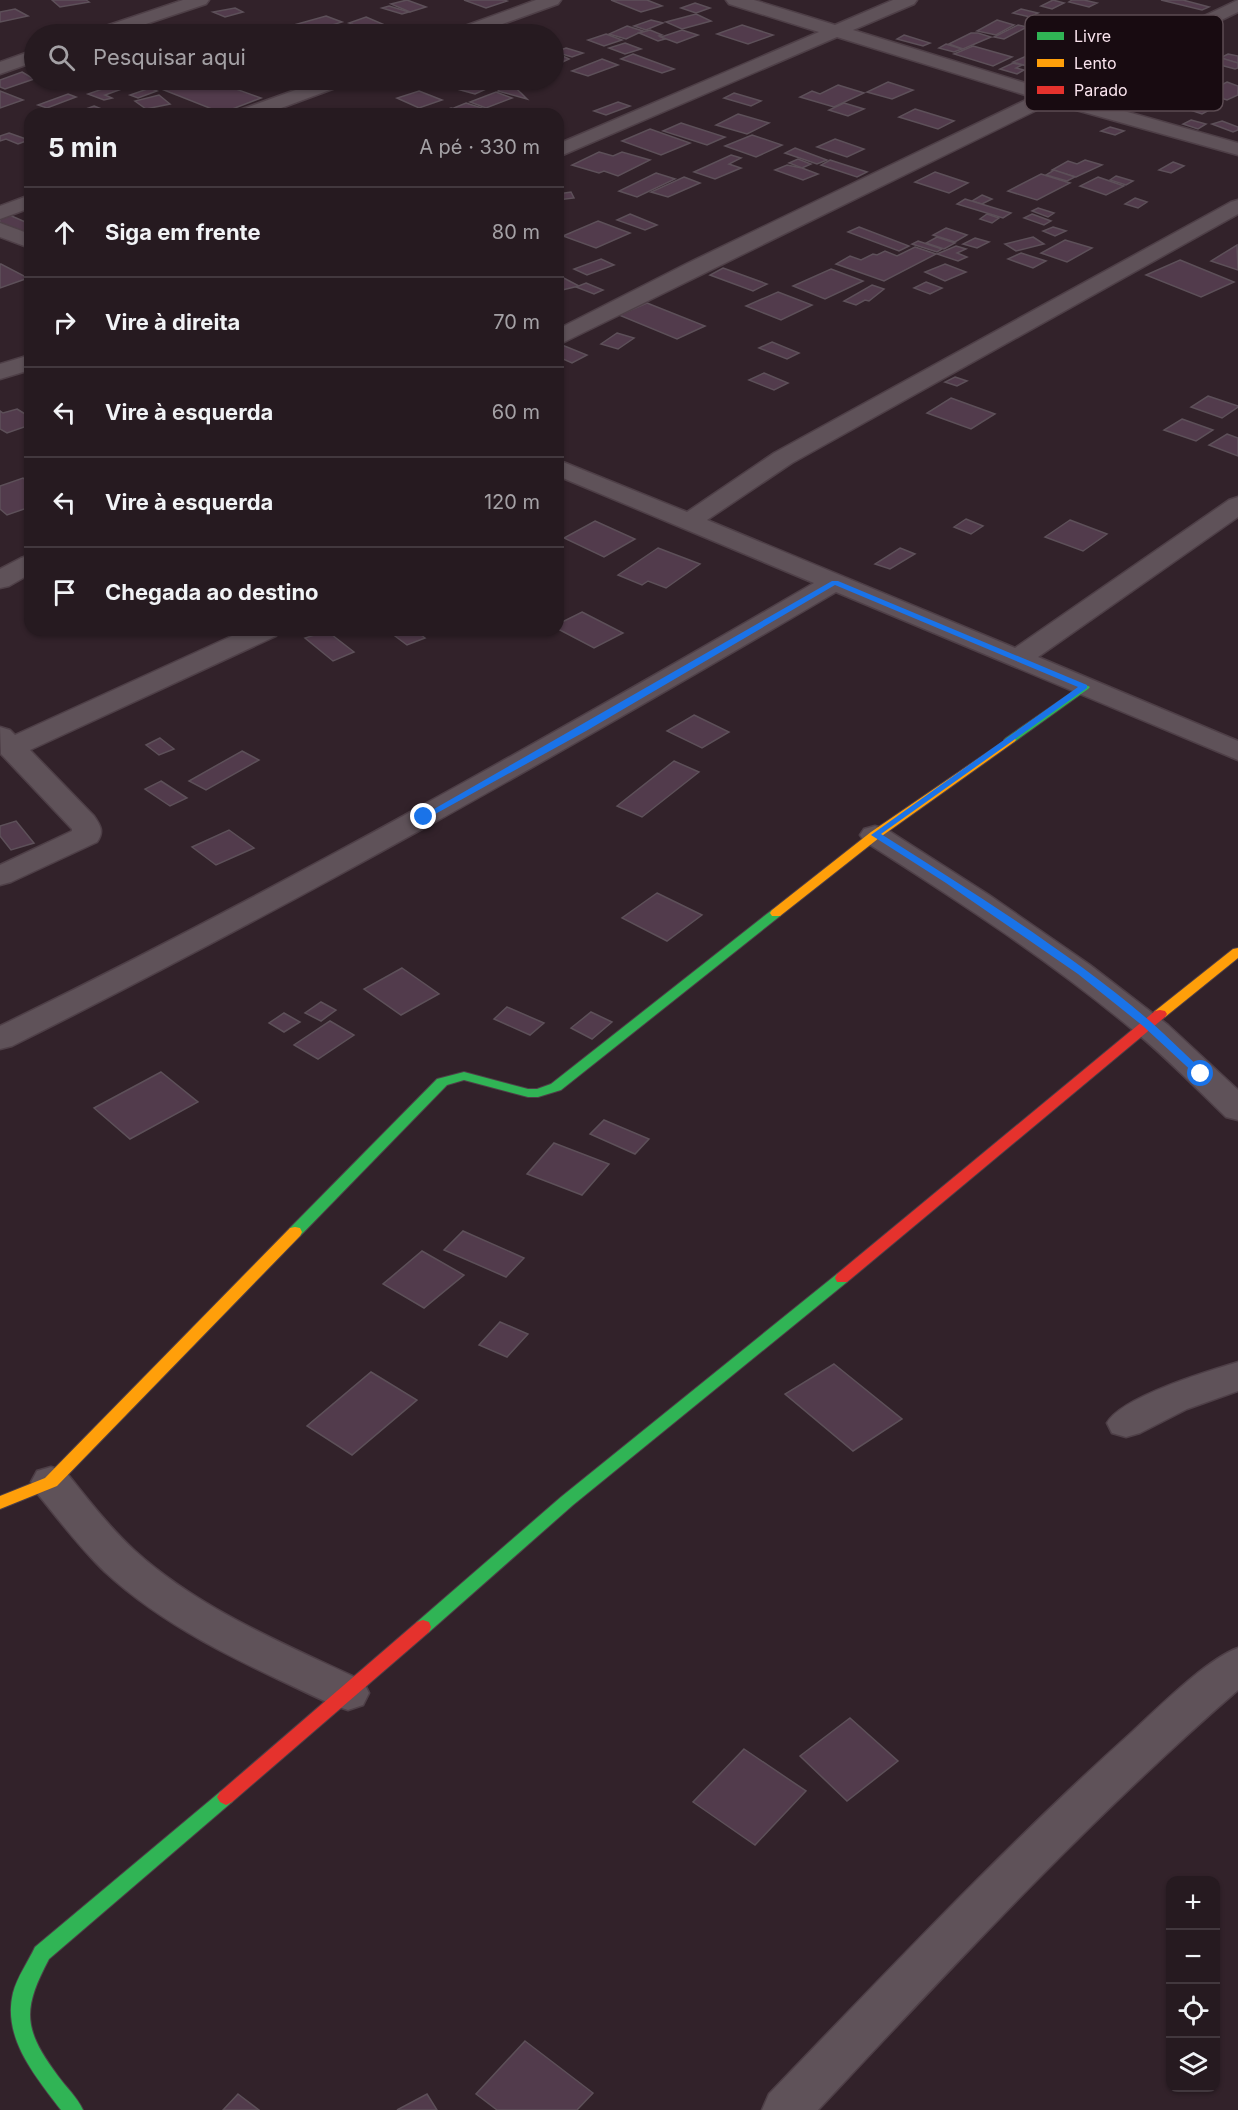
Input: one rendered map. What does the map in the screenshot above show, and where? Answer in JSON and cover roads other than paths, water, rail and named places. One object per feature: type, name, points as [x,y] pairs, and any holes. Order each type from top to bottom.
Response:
[{"type":"street","points":[[129,24],[200,0]]},
{"type":"street","points":[[487,24],[552,0]]},
{"type":"street","points":[[735,0],[1025,89]]},
{"type":"street","points":[[564,148],[908,0]]},
{"type":"street","points":[[1218,15],[1238,5]]},
{"type":"street","points":[[0,68],[24,60]]},
{"type":"street","points":[[263,108],[312,90]]},
{"type":"street","points":[[564,335],[694,269],[1025,110]]},
{"type":"street","points":[[1101,111],[1238,149]]},
{"type":"street","points":[[0,213],[24,203]]},
{"type":"street","points":[[688,522],[783,458],[1238,206]]},
{"type":"street","points":[[0,230],[24,240]]},
{"type":"street","points":[[0,372],[24,364]]},
{"type":"street","points":[[564,470],[1019,658],[1238,752]]},
{"type":"street","points":[[564,492],[589,481]]},
{"type":"street","points":[[1019,658],[1238,505]]},
{"type":"street","points":[[0,580],[24,566]]},
{"type":"street","points":[[0,1039],[104,987],[424,817],[583,729],[835,582]]},
{"type":"street","points":[[0,876],[86,836],[87,829],[84,822],[6,742],[253,636]]},
{"type":"street","points":[[0,1503],[51,1482],[442,1083],[464,1076],[528,1093],[538,1094],[556,1087],[875,835],[1084,687]]},
{"type":"street","points":[[875,835],[1030,936],[1147,1024],[1238,1109]]},
{"type":"street","points":[[73,2110],[27,2047],[22,2030],[21,1996],[42,1953],[348,1693],[567,1501],[764,1339],[855,1268],[1147,1024],[1238,952]]},
{"type":"street","points":[[1126,1423],[1174,1399],[1238,1376]]},
{"type":"street","points":[[51,1482],[100,1541],[129,1569],[165,1597],[213,1627],[348,1693]]},
{"type":"street","points":[[786,2110],[1088,1798],[1183,1710],[1238,1665]]}]
